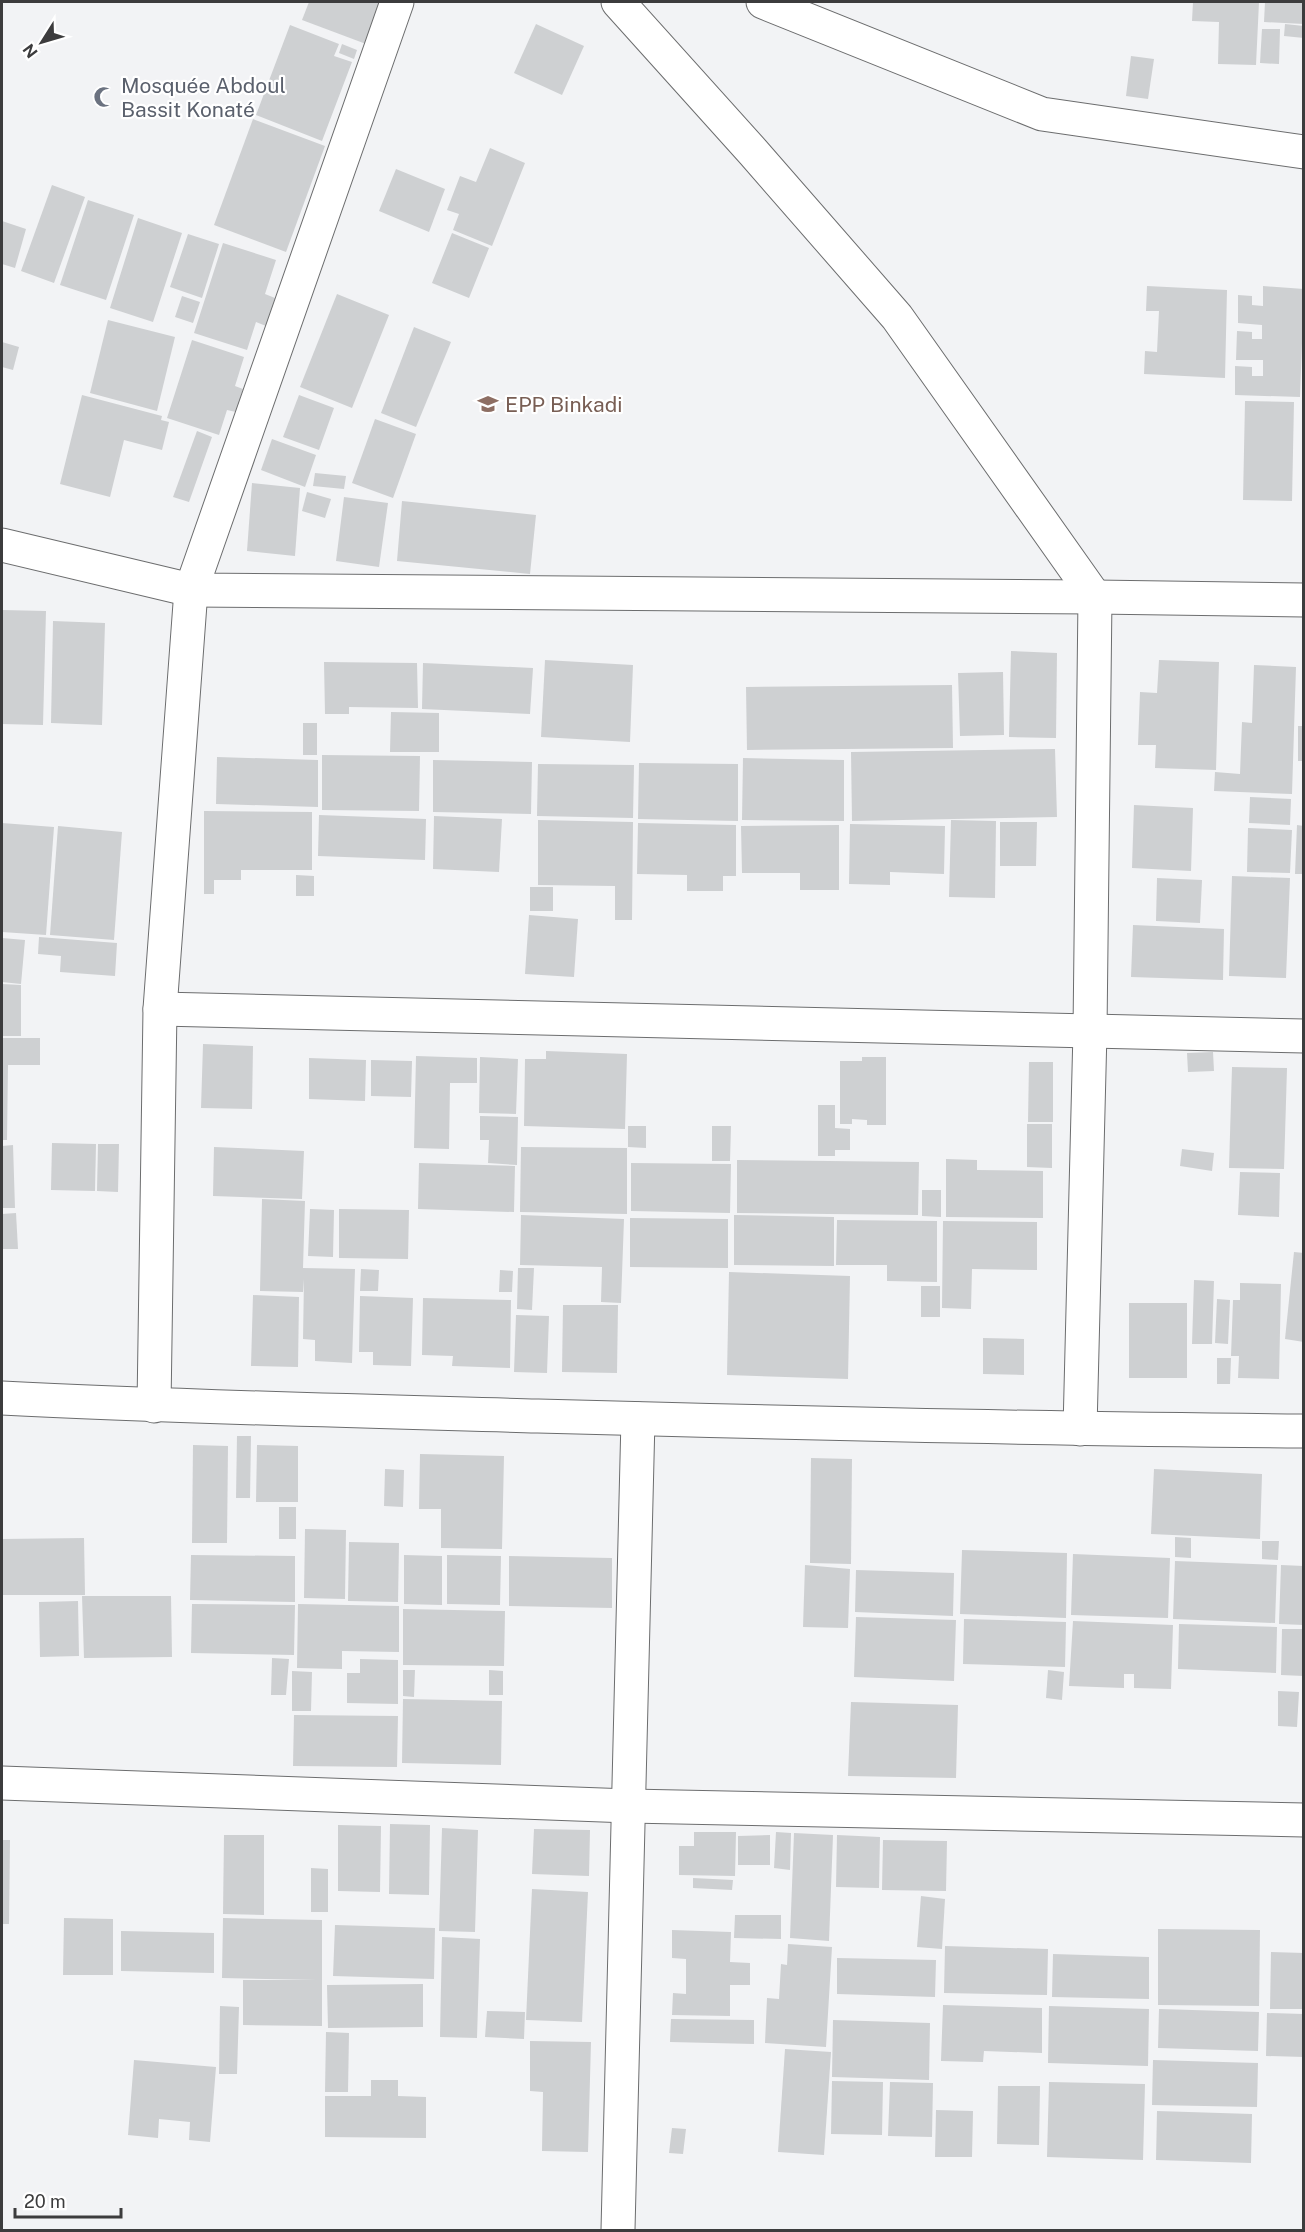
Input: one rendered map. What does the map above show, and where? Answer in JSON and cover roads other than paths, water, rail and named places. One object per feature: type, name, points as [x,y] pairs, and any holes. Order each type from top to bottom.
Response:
[{"type":"street","points":[[154,1406],[160,1009],[191,590],[397,2]]},
{"type":"street","points":[[618,2],[753,152],[897,318],[1095,597],[1090,1031],[1080,1429]]},
{"type":"street","points":[[764,2],[1042,114],[1304,152]]},
{"type":"street","points":[[2,545],[191,590],[1304,600]]},
{"type":"street","points":[[160,1009],[1304,1036]]},
{"type":"street","points":[[2,1398],[154,1406],[638,1419],[1080,1429],[1304,1431]]},
{"type":"street","points":[[618,2230],[638,1419]]},
{"type":"street","points":[[2,1783],[629,1806],[1304,1820]]},
{"type":"place","name":"Mosquée Abdoul Bassit Konaté","points":[[104,97]]},
{"type":"place","name":"EPP Binkadi","points":[[488,404]]}]
